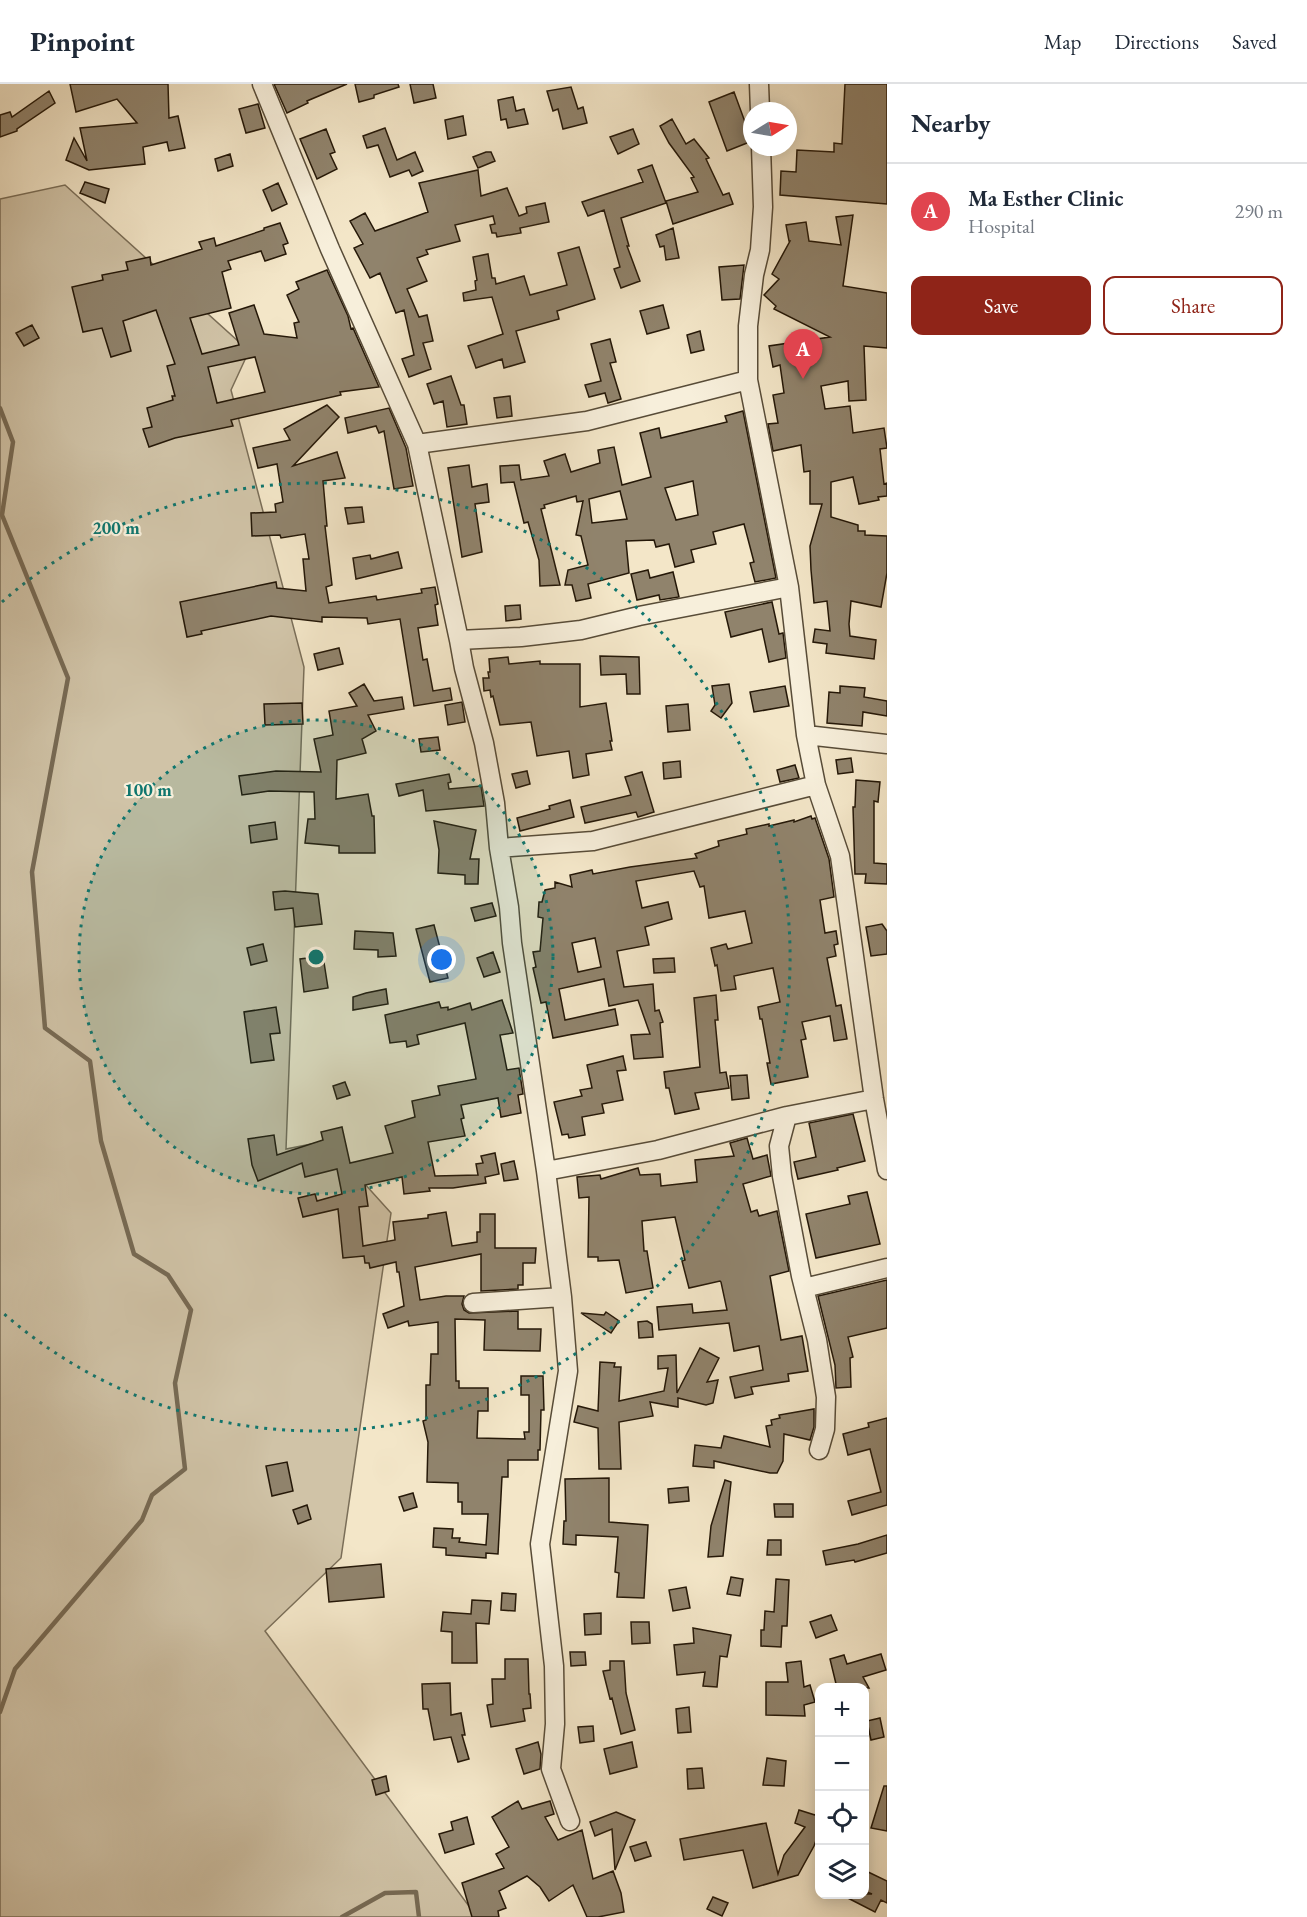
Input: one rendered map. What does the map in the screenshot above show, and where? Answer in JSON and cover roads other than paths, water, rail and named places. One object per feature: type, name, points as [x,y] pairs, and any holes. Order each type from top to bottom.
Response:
[{"type":"street","points":[[262,84],[330,249],[417,444],[464,668],[484,743],[495,803],[510,907],[512,943],[546,1171],[562,1297],[568,1371],[540,1544],[554,1666],[555,1724],[551,1769],[570,1821]]},
{"type":"street","points":[[759,84],[760,102]]},
{"type":"street","points":[[761,156],[763,207],[760,250],[754,275],[748,326],[748,380],[789,587],[806,735],[816,786],[840,856],[874,1099],[887,1170]]},
{"type":"street","points":[[417,444],[587,421],[748,380]]},
{"type":"street","points":[[459,640],[521,637],[581,630],[639,616],[789,587]]},
{"type":"street","points":[[806,735],[887,744]]},
{"type":"street","points":[[500,848],[593,841],[816,786]]},
{"type":"street","points":[[546,1171],[658,1150],[787,1116],[874,1099]]},
{"type":"street","points":[[787,1116],[779,1146],[782,1176],[804,1288],[817,1340],[826,1397],[825,1429],[819,1450]]},
{"type":"street","points":[[804,1288],[887,1268]]},
{"type":"street","points":[[473,1303],[562,1297]]},
{"type":"waterway","points":[[0,408],[13,442],[2,515],[68,678],[32,872],[45,1028],[90,1061],[101,1141],[134,1254],[168,1275],[191,1310],[175,1383],[185,1469],[152,1495],[142,1520],[15,1669],[0,1712]]},
{"type":"waterway","points":[[342,1917],[385,1893],[416,1892],[419,1917]]},
{"type":"place","name":"Ma Esther Clinic","points":[[803,379]]}]
